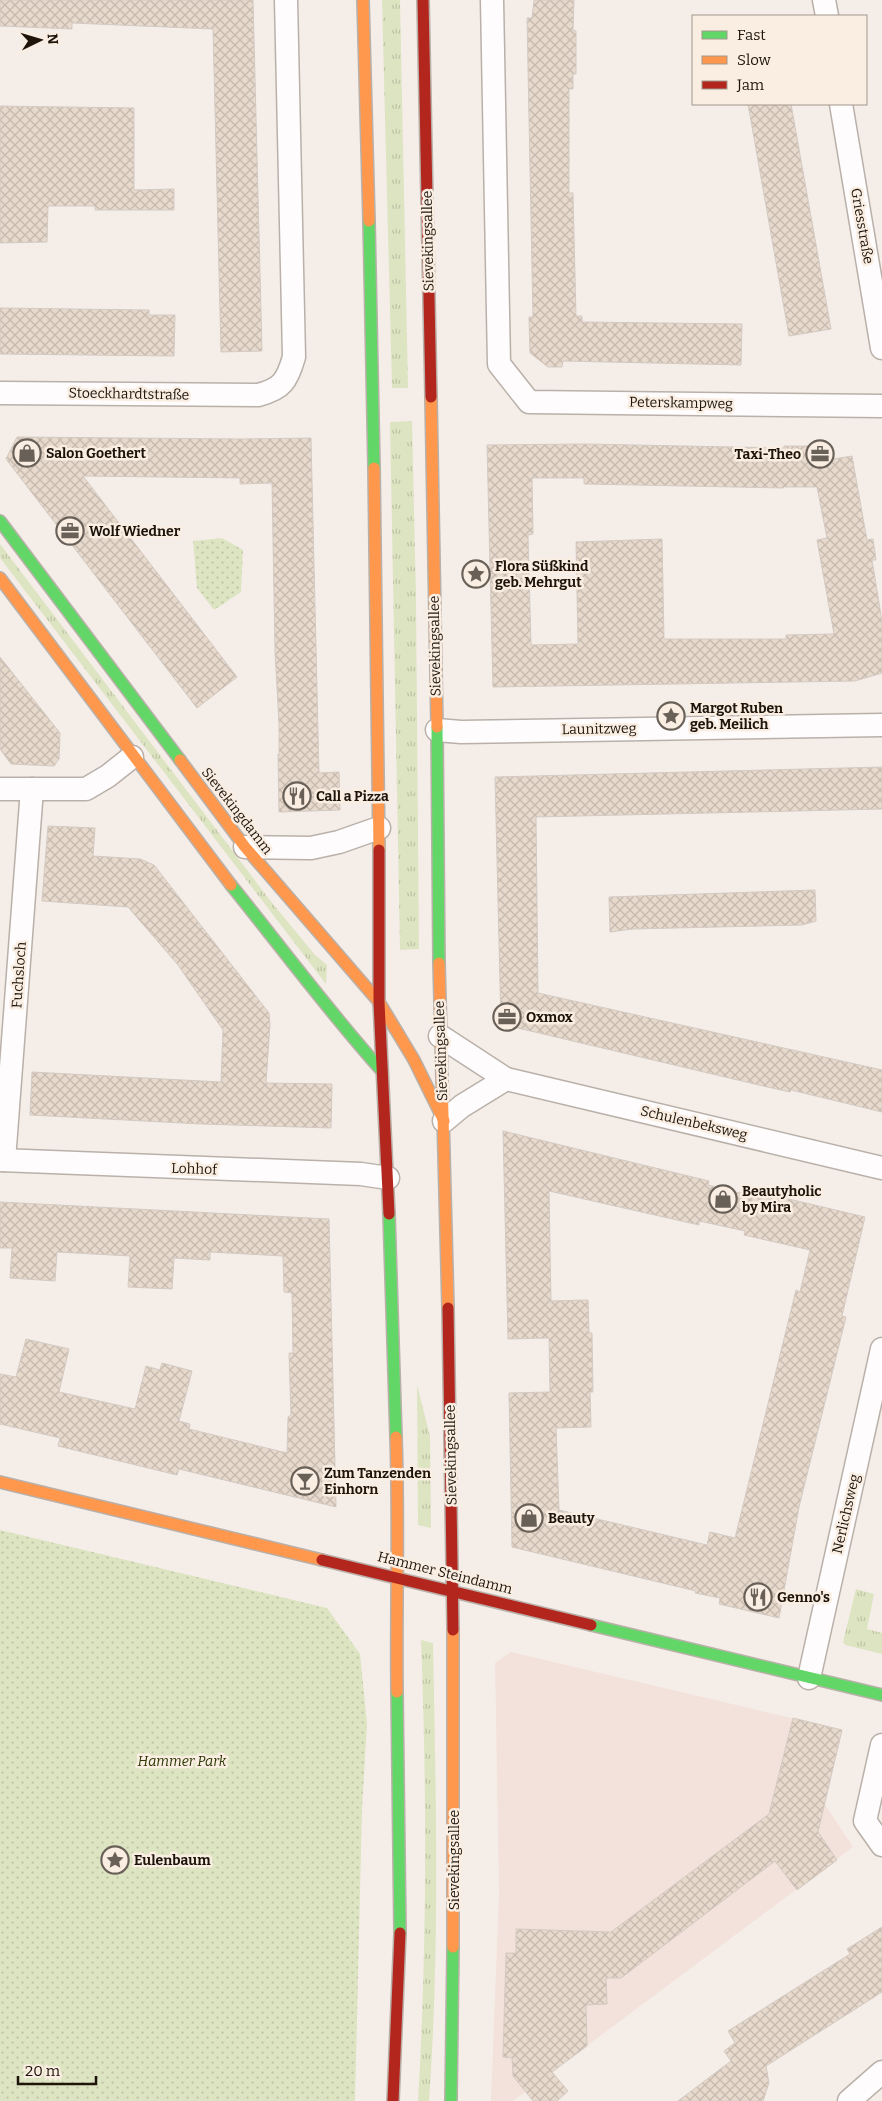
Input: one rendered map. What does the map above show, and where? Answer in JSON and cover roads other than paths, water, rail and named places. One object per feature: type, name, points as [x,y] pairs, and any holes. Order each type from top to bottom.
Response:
[{"type":"main road","points":[[364,0],[373,394],[379,828],[379,1002],[388,1178],[399,1518],[396,1623],[401,1910],[393,2101]]},
{"type":"main road","name":"Sievekingsallee","points":[[423,0],[437,730],[440,1036],[444,1121],[454,1590],[454,1906],[451,2101]]},
{"type":"main road","name":"Sievekingdamm","points":[[0,521],[245,847],[379,1002],[414,1060],[444,1121]]},
{"type":"main road","points":[[0,578],[132,757],[346,1031],[382,1071]]},
{"type":"main road","name":"Hammer Steindamm","points":[[0,1482],[454,1590],[882,1695]]},
{"type":"street","name":"Stoeckhardtstraße","points":[[0,393],[258,395],[275,391],[289,375],[294,358],[286,0]]},
{"type":"street","name":"Peterskampweg","points":[[492,0],[500,364],[529,402],[882,406]]},
{"type":"street","points":[[824,0],[826,15]]},
{"type":"street","name":"Griesstraße","points":[[841,105],[882,348]]},
{"type":"street","name":"Launitzweg","points":[[437,730],[461,732],[882,725]]},
{"type":"street","points":[[0,789],[86,789],[108,776],[132,757]]},
{"type":"street","name":"Fuchsloch","points":[[2,1160],[32,789]]},
{"type":"street","points":[[245,847],[311,848],[339,842],[379,828]]},
{"type":"street","name":"Schulenbeksweg","points":[[440,1036],[506,1079],[882,1168]]},
{"type":"street","points":[[444,1121],[462,1106],[506,1079]]},
{"type":"street","name":"Lohhof","points":[[2,1160],[361,1174],[388,1178]]},
{"type":"street","name":"Nerlichsweg","points":[[809,1678],[882,1349]]},
{"type":"street","points":[[882,1745],[865,1821],[882,1845]]},
{"type":"street","points":[[849,2101],[882,2072]]},
{"type":"place","name":"Salon Goethert","points":[[27,453]]},
{"type":"place","name":"Taxi-Theo","points":[[820,454]]},
{"type":"place","name":"Wolf Wiedner","points":[[70,531]]},
{"type":"place","name":"Flora Süßkind geb. Mehrgut","points":[[476,574]]},
{"type":"place","name":"Margot Ruben geb. Meilich","points":[[671,716]]},
{"type":"place","name":"Call a Pizza","points":[[297,796]]},
{"type":"place","name":"Oxmox","points":[[507,1017]]},
{"type":"place","name":"Beautyholic by Mira","points":[[723,1199]]},
{"type":"place","name":"Zum Tanzenden Einhorn","points":[[305,1481]]},
{"type":"place","name":"Beauty","points":[[529,1518]]},
{"type":"place","name":"Genno's","points":[[758,1597]]},
{"type":"place","name":"Eulenbaum","points":[[115,1860]]},
{"type":"park label","name":"Hammer Park","points":[[182,1761]]}]
